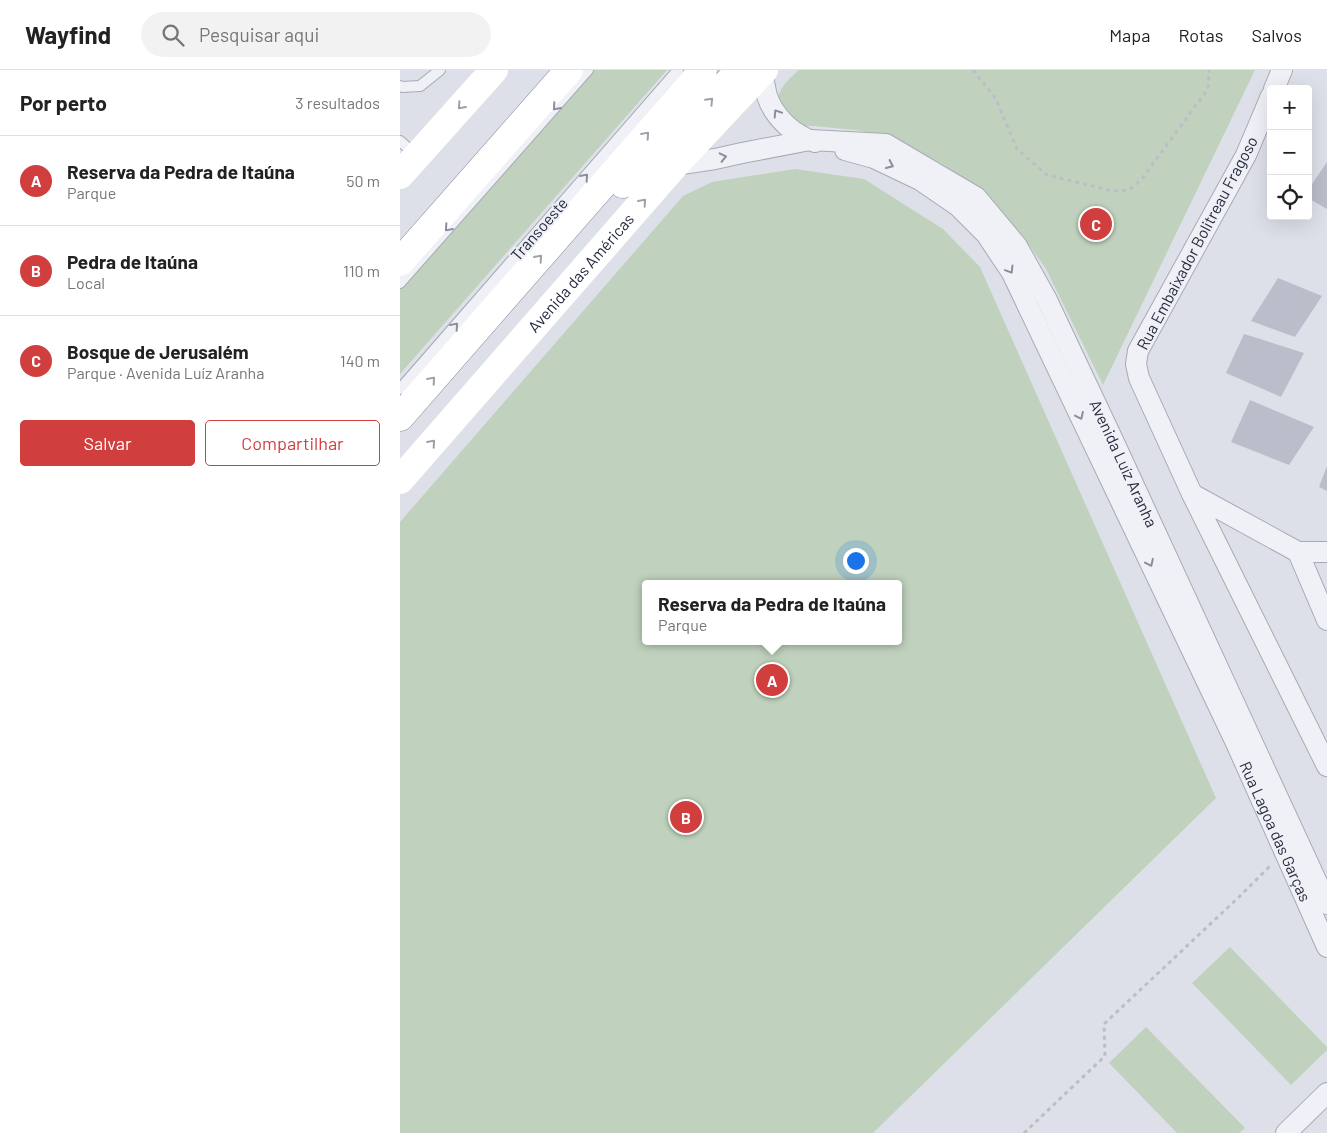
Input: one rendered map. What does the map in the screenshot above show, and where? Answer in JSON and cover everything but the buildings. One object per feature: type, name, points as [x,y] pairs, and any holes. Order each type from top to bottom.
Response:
[{"type":"main road","points":[[406,158],[494,70]]},
{"type":"main road","points":[[400,262],[569,70]]},
{"type":"main road","points":[[400,417],[702,70]]},
{"type":"main road","points":[[580,211],[604,200],[685,127],[756,71]]},
{"type":"main road","name":"Avenida das Américas","points":[[400,480],[756,71]]},
{"type":"street","points":[[1276,85],[1282,70]]},
{"type":"street","name":"Avenida Luíz Aranha","points":[[756,71],[775,112],[784,124],[795,132],[810,140],[874,158],[920,180],[958,206],[986,234],[1012,273],[1236,743]]},
{"type":"street","name":"Rua Embaixador Bolitreau Fragoso","points":[[1192,494],[1139,378],[1136,364],[1138,351],[1246,155],[1267,105]]},
{"type":"street","name":"Avenida Luíz Aranha","points":[[675,164],[715,159],[810,140],[886,144],[976,197],[1017,246],[1046,298],[1327,904]]},
{"type":"street","points":[[1192,494],[1298,552],[1327,552]]},
{"type":"street","points":[[1192,494],[1327,766]]},
{"type":"street","points":[[1298,552],[1327,620]]},
{"type":"street","name":"Rua Lagoa das Garças","points":[[1236,743],[1327,947]]},
{"type":"street","points":[[1286,1133],[1327,1093]]},
{"type":"lane","points":[[400,86],[420,86],[440,70]]},
{"type":"lane","points":[[400,283],[588,70]]},
{"type":"lane","name":"Transoeste","points":[[400,389],[678,70]]},
{"type":"path","points":[[973,70],[996,99],[1017,149],[1047,175],[1113,191],[1130,190],[1146,173],[1208,89],[1209,70]]},
{"type":"path","points":[[1024,1133],[1105,1056],[1104,1024],[1239,898],[1284,851]]},
{"type":"green space","points":[[594,70],[667,70],[400,374],[400,288]]},
{"type":"green space","points":[[799,70],[1255,70],[1103,385],[1046,269],[1022,235],[980,189],[941,163],[876,134],[855,130],[797,126],[783,112],[778,102],[783,86]]},
{"type":"green space","points":[[795,169],[864,179],[943,229],[980,267],[1216,798],[873,1133],[400,1133],[400,522],[683,196],[712,182]]},
{"type":"green space","points":[[1230,947],[1327,1047],[1327,1050],[1291,1085],[1192,983]]},
{"type":"green space","points":[[1146,1027],[1245,1128],[1239,1133],[1177,1133],[1109,1063]]},
{"type":"place","name":"Bosque de Jerusalém","points":[[1096,224]]},
{"type":"place","name":"Reserva da Pedra de Itaúna","points":[[772,680]]},
{"type":"place","name":"Pedra de Itaúna","points":[[686,817]]}]
